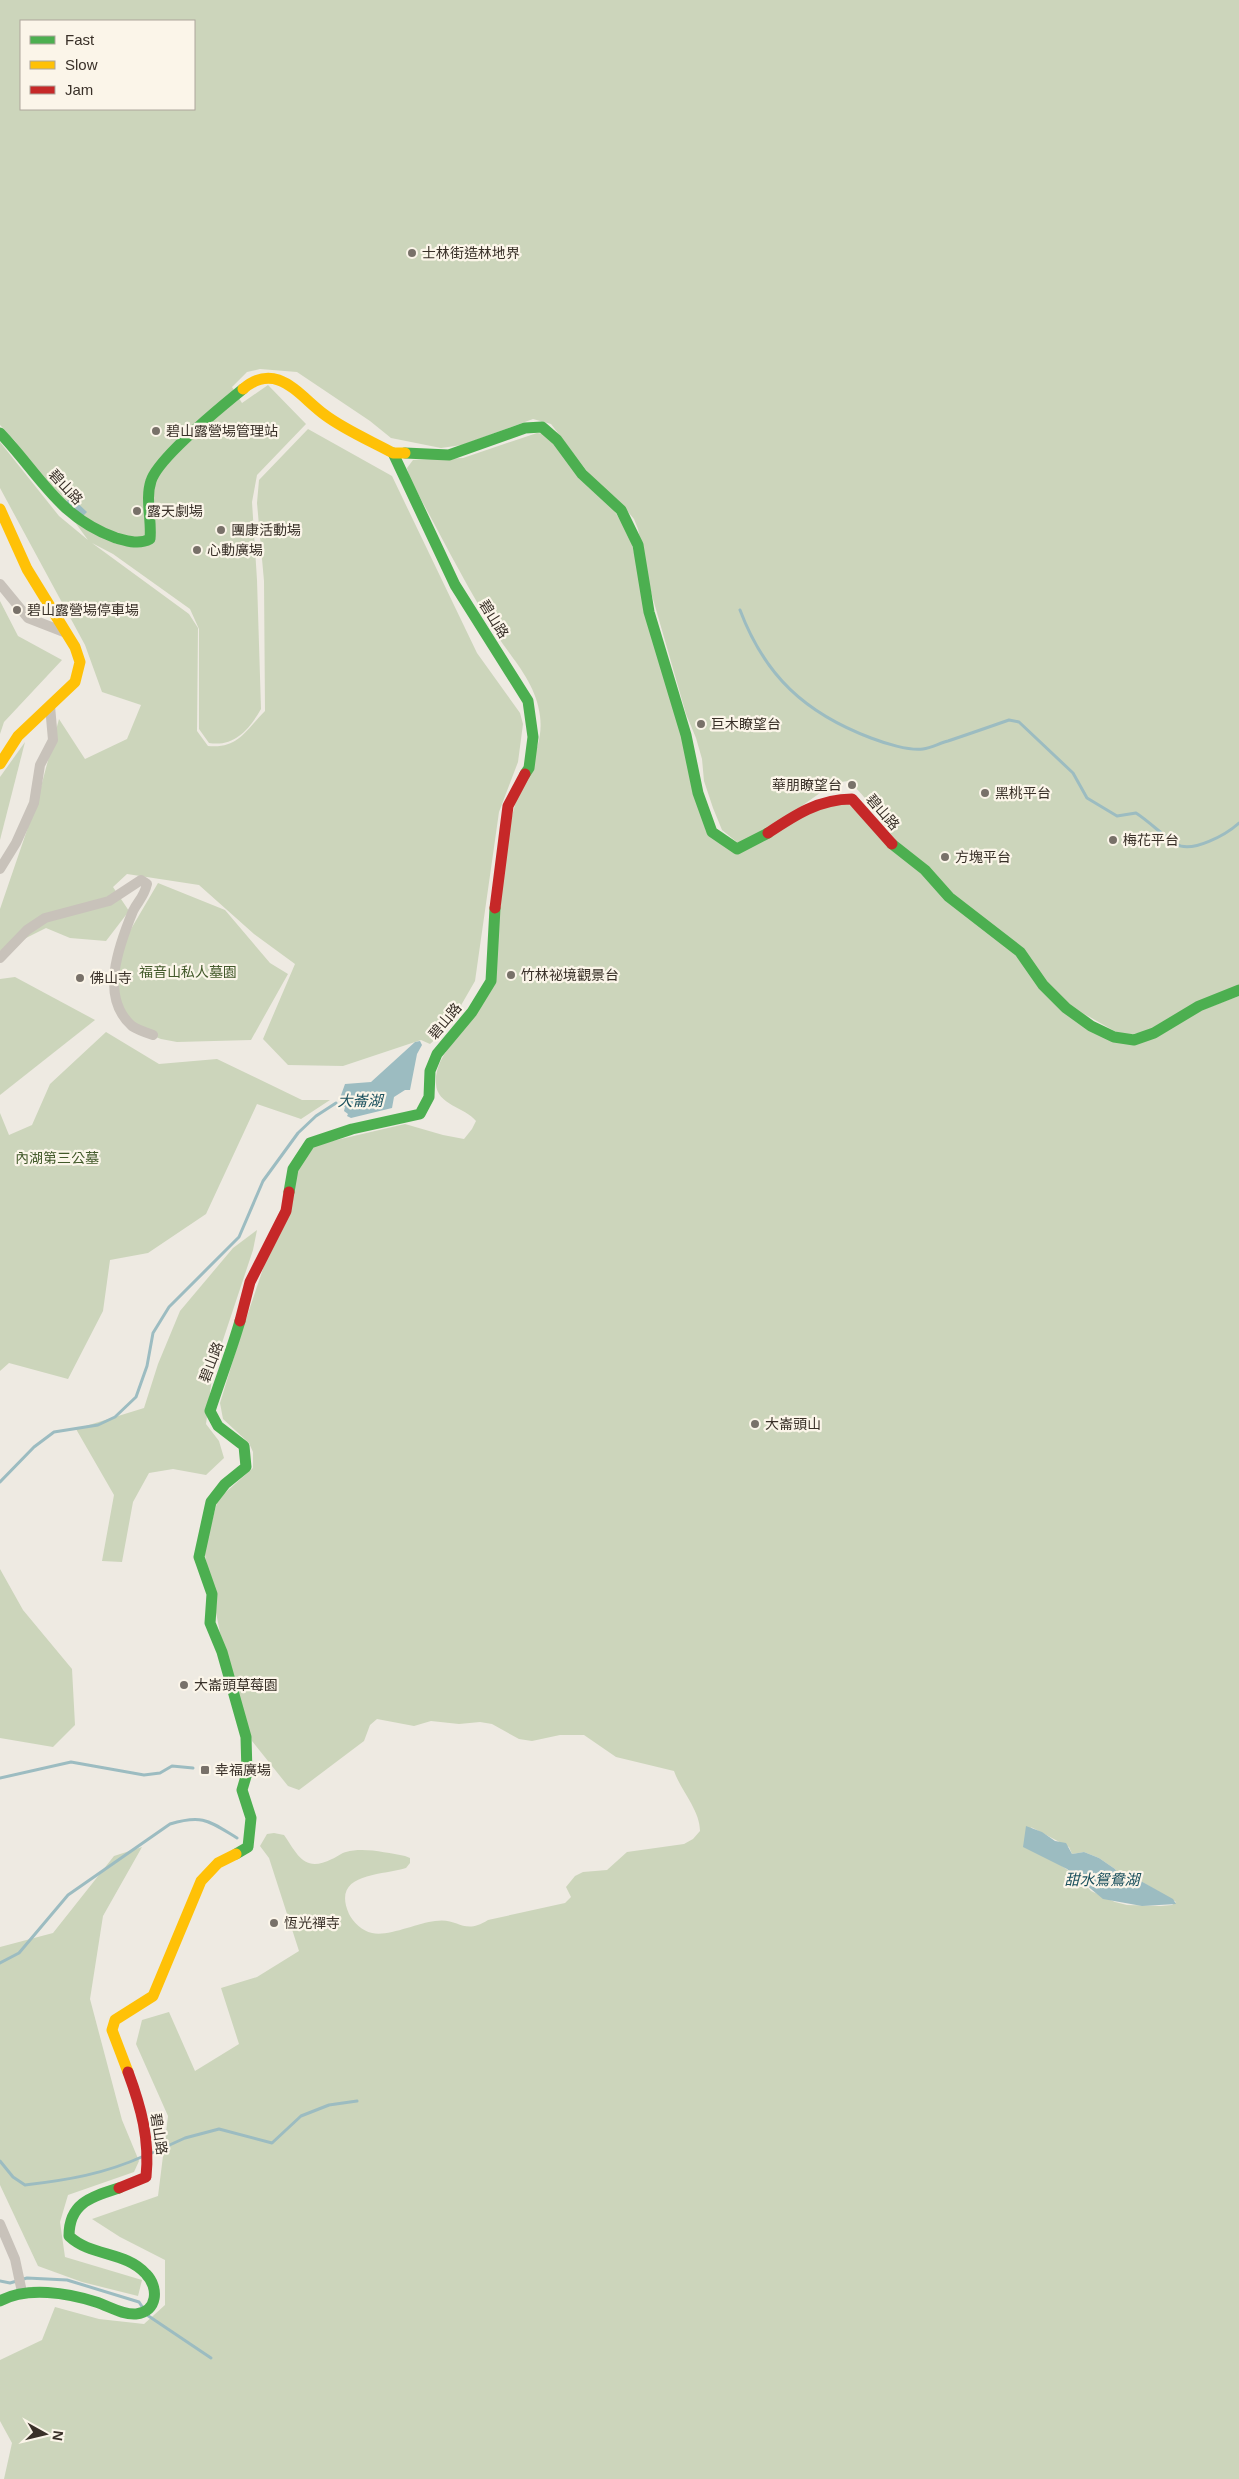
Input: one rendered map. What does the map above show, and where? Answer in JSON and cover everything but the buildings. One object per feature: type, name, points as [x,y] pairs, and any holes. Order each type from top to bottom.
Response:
[{"type":"street","name":"碧山路","points":[[0,433],[70,516],[94,530],[137,542],[150,539],[149,491],[151,480],[158,467],[208,417],[253,380],[273,379],[289,383],[325,414],[393,453],[449,455],[525,428],[542,427],[557,440],[582,474],[621,510],[638,545],[649,612],[686,735],[698,793],[712,832],[737,849],[754,843],[791,818],[821,804],[840,797],[852,799],[893,845],[925,870],[949,897],[1020,952],[1043,985],[1066,1008],[1091,1026],[1114,1037],[1134,1040],[1154,1034],[1199,1006],[1239,990]]},
{"type":"street","name":"碧山路","points":[[22,2292],[92,2300],[123,2313],[146,2312],[152,2307],[155,2300],[156,2291],[151,2278],[142,2269],[131,2263],[83,2248],[68,2236],[67,2226],[70,2213],[80,2204],[130,2186],[146,2177],[150,2159],[139,2102],[112,2030],[115,2020],[153,1996],[201,1881],[218,1863],[248,1847],[253,1819],[251,1808],[242,1790],[247,1773],[247,1744],[222,1652],[210,1623],[212,1594],[199,1557],[212,1502],[225,1484],[241,1473],[246,1466],[244,1446],[218,1426],[210,1411],[220,1376],[229,1360],[250,1282],[286,1211],[293,1169],[310,1143],[352,1129],[420,1114],[429,1097],[430,1071],[437,1054],[472,1012],[491,981],[496,890],[505,842],[508,806],[528,768],[533,737],[528,701],[455,585],[393,453]]},
{"type":"street","points":[[0,509],[26,566],[64,632],[75,646],[80,658],[80,672],[75,682],[18,736],[0,764]]},
{"type":"street","points":[[0,584],[28,618],[64,632]]},
{"type":"street","points":[[0,869],[16,843],[34,803],[40,765],[53,740],[50,706]]},
{"type":"street","points":[[0,958],[28,930],[45,918],[109,901],[141,880],[147,884],[144,897],[134,909],[114,972],[114,988],[118,1008],[133,1027],[154,1035]]},
{"type":"street","points":[[0,2224],[15,2259],[22,2292],[9,2295],[0,2302]]},
{"type":"green space","points":[[0,0],[1239,0],[1239,987],[1155,1030],[1123,1036],[1067,1004],[896,841],[868,801],[848,781],[834,783],[758,837],[738,843],[722,830],[704,781],[702,759],[686,714],[651,592],[638,529],[634,519],[618,500],[593,479],[551,424],[533,419],[462,445],[441,448],[391,438],[370,421],[297,372],[260,369],[247,372],[232,387],[242,403],[268,385],[306,424],[257,475],[252,502],[257,580],[261,709],[251,724],[240,735],[226,742],[218,744],[209,743],[199,729],[199,629],[190,609],[113,554],[92,543],[189,614],[198,628],[197,731],[208,746],[227,744],[241,737],[265,711],[264,581],[257,503],[259,480],[308,429],[392,476],[477,653],[520,713],[523,724],[518,762],[499,812],[475,981],[448,1028],[430,1044],[421,1040],[343,1066],[288,1065],[263,1039],[295,964],[254,934],[199,885],[127,874],[113,887],[129,911],[106,941],[70,938],[46,928],[0,951],[0,909],[38,798],[59,719],[85,759],[127,739],[141,705],[102,692],[85,645],[0,488],[0,442],[59,516],[88,540],[15,441],[0,425]]},
{"type":"green space","points":[[537,433],[545,434],[614,510],[630,537],[706,831],[733,850],[813,811],[846,802],[1021,960],[1118,1042],[1239,996],[1239,2479],[4,2479],[12,2443],[0,2421],[0,2360],[42,2340],[55,2307],[99,2319],[144,2324],[165,2305],[165,2260],[120,2237],[92,2219],[158,2196],[168,2116],[136,2044],[142,2020],[169,2012],[195,2071],[239,2044],[221,1988],[257,1977],[299,1951],[269,1858],[260,1846],[267,1834],[284,1835],[298,1855],[308,1863],[322,1863],[344,1853],[360,1850],[383,1852],[410,1858],[410,1863],[406,1868],[371,1875],[352,1884],[347,1891],[345,1901],[353,1920],[365,1930],[379,1934],[443,1920],[473,1926],[488,1920],[565,1903],[571,1897],[566,1887],[575,1876],[583,1872],[607,1870],[627,1852],[684,1844],[693,1839],[700,1831],[694,1808],[674,1771],[616,1757],[584,1735],[560,1735],[532,1741],[519,1739],[492,1724],[480,1722],[459,1724],[431,1721],[414,1726],[377,1719],[370,1725],[364,1741],[299,1790],[288,1786],[252,1741],[220,1633],[204,1550],[218,1499],[253,1468],[253,1452],[249,1443],[223,1419],[220,1403],[242,1331],[296,1171],[315,1145],[405,1124],[464,1139],[476,1121],[441,1097],[436,1084],[437,1073],[445,1054],[477,1009],[487,983],[498,929],[506,848],[511,821],[518,795],[534,757],[541,727],[538,704],[529,682],[473,596],[410,479],[407,468],[413,460],[463,458]],"holes":[[[1031,1827],[1069,1847],[1072,1854],[1084,1852],[1099,1858],[1115,1869],[1121,1879],[1131,1878],[1139,1880],[1176,1902],[1172,1905],[1161,1906],[1127,1905],[1115,1902],[1091,1891],[1078,1877],[1056,1862]]]},
{"type":"green space","points":[[0,601],[18,636],[62,660],[4,722],[0,734]]},
{"type":"green space","points":[[25,742],[0,840],[0,777]]},
{"type":"green space","name":"福音山私人墓園","points":[[158,883],[225,910],[270,963],[288,974],[251,1040],[177,1042],[161,1039],[132,1028],[119,1007],[116,985],[121,946]]},
{"type":"green space","points":[[15,977],[95,1020],[0,1095],[0,979]]},
{"type":"green space","name":"內湖第三公墓","points":[[106,1032],[159,1064],[217,1059],[302,1100],[330,1100],[301,1119],[257,1104],[206,1214],[148,1253],[110,1260],[103,1311],[68,1379],[9,1363],[0,1371],[0,1113],[9,1135],[32,1125],[50,1084]]},
{"type":"green space","points":[[257,1230],[253,1250],[213,1370],[206,1424],[219,1441],[224,1458],[206,1475],[173,1469],[149,1473],[133,1502],[122,1562],[102,1561],[114,1495],[76,1429],[144,1408],[158,1364],[180,1311],[233,1248]]},
{"type":"green space","points":[[0,1569],[23,1610],[72,1669],[75,1725],[53,1747],[0,1738]]},
{"type":"green space","points":[[142,1847],[103,1916],[90,1999],[122,2120],[139,2161],[134,2172],[68,2195],[60,2222],[65,2257],[142,2280],[138,2296],[82,2282],[38,2266],[0,2185],[0,1947],[53,1933],[114,1856]]},
{"type":"water","points":[[71,497],[87,512],[82,517],[66,502]]},
{"type":"water","name":"大崙湖","points":[[420,1041],[422,1045],[417,1054],[410,1090],[405,1090],[394,1097],[392,1108],[351,1118],[347,1116],[348,1114],[344,1111],[345,1107],[341,1104],[344,1100],[340,1098],[345,1084],[371,1082],[415,1042]]},
{"type":"water","name":"甜水鴛鴦湖","points":[[1026,1826],[1042,1832],[1055,1841],[1066,1843],[1072,1854],[1084,1852],[1099,1858],[1115,1869],[1121,1879],[1131,1878],[1139,1880],[1173,1899],[1176,1904],[1142,1906],[1103,1899],[1067,1869],[1023,1847]]},
{"type":"waterway","points":[[740,610],[750,633],[775,673],[807,704],[847,728],[889,744],[904,748],[923,749],[1009,720],[1019,722],[1073,773],[1087,798],[1117,816],[1136,813],[1176,844],[1183,846],[1200,845],[1218,837],[1239,823]]},
{"type":"waterway","points":[[0,1482],[34,1447],[54,1432],[98,1425],[115,1417],[136,1397],[147,1366],[153,1333],[169,1307],[239,1237],[263,1181],[298,1133],[316,1116],[336,1103]]},
{"type":"waterway","points":[[0,1778],[71,1762],[144,1775],[160,1773],[172,1766],[193,1768]]},
{"type":"waterway","points":[[0,1963],[19,1953],[68,1895],[170,1824],[190,1820],[205,1821],[212,1823],[237,1838]]},
{"type":"waterway","points":[[152,2153],[185,2138],[219,2129],[272,2143],[301,2116],[329,2105],[357,2101]]},
{"type":"waterway","points":[[0,2161],[13,2177],[25,2185],[86,2175],[144,2156]]},
{"type":"waterway","points":[[0,2281],[10,2283],[27,2278],[67,2280],[139,2302],[143,2308]]},
{"type":"waterway","points":[[147,2315],[211,2358]]},
{"type":"traffic: fast","points":[[0,433],[51,493],[79,519],[116,538],[142,542],[150,539],[149,488],[156,471],[178,446],[243,389]]},
{"type":"traffic: fast","points":[[405,453],[449,455],[525,428],[542,427],[557,440],[582,474],[621,510],[638,545],[649,612],[686,735],[698,793],[712,832],[737,849],[768,833]]},
{"type":"traffic: fast","points":[[393,453],[455,585],[528,701],[533,737],[529,768],[525,774]]},
{"type":"traffic: fast","points":[[892,844],[925,870],[949,897],[1020,952],[1043,985],[1066,1008],[1091,1026],[1114,1037],[1134,1040],[1154,1033],[1199,1006],[1239,990]]},
{"type":"traffic: fast","points":[[289,1192],[293,1169],[310,1143],[352,1129],[420,1114],[429,1097],[430,1071],[437,1054],[472,1012],[491,981],[495,908]]},
{"type":"traffic: fast","points":[[236,1854],[248,1847],[251,1818],[242,1790],[247,1773],[246,1737],[222,1652],[210,1623],[212,1594],[199,1557],[211,1502],[225,1484],[246,1467],[244,1446],[218,1426],[210,1411],[240,1321]]},
{"type":"traffic: fast","points":[[0,2301],[11,2296],[35,2292],[73,2296],[131,2314],[149,2309],[154,2298],[154,2292],[153,2285],[146,2274],[129,2261],[88,2248],[69,2236],[70,2225],[77,2209],[91,2198],[119,2188]]},
{"type":"traffic: slow","points":[[243,389],[255,381],[266,378],[277,379],[297,391],[341,426],[393,453],[405,453]]},
{"type":"traffic: slow","points":[[0,509],[27,569],[75,647],[80,662],[75,682],[18,736],[0,764]]},
{"type":"traffic: slow","points":[[128,2072],[112,2030],[115,2020],[153,1996],[201,1881],[218,1863],[236,1854]]},
{"type":"traffic: jam","points":[[495,908],[508,806],[525,774]]},
{"type":"traffic: jam","points":[[768,833],[808,809],[829,802],[852,799],[892,844]]},
{"type":"traffic: jam","points":[[240,1321],[250,1282],[286,1211],[289,1192]]},
{"type":"traffic: jam","points":[[119,2188],[146,2177],[147,2150],[143,2124],[128,2072]]},
{"type":"place","name":"士林街造林地界","points":[[412,253]]},
{"type":"place","name":"碧山露營場管理站","points":[[156,431]]},
{"type":"place","name":"露天劇場","points":[[137,511]]},
{"type":"place","name":"團康活動場","points":[[221,530]]},
{"type":"place","name":"心動廣場","points":[[197,550]]},
{"type":"place","name":"碧山露營場停車場","points":[[17,610]]},
{"type":"place","name":"巨木瞭望台","points":[[701,724]]},
{"type":"place","name":"華朋瞭望台","points":[[852,785]]},
{"type":"place","name":"黑桃平台","points":[[985,793]]},
{"type":"place","name":"梅花平台","points":[[1113,840]]},
{"type":"place","name":"方塊平台","points":[[945,857]]},
{"type":"place","name":"竹林祕境觀景台","points":[[511,975]]},
{"type":"place","name":"佛山寺","points":[[80,978]]},
{"type":"place","name":"大崙頭山","points":[[755,1424]]},
{"type":"place","name":"大崙頭草莓園","points":[[184,1685]]},
{"type":"place","name":"幸福廣場","points":[[205,1770]]},
{"type":"place","name":"恆光禪寺","points":[[274,1923]]}]
